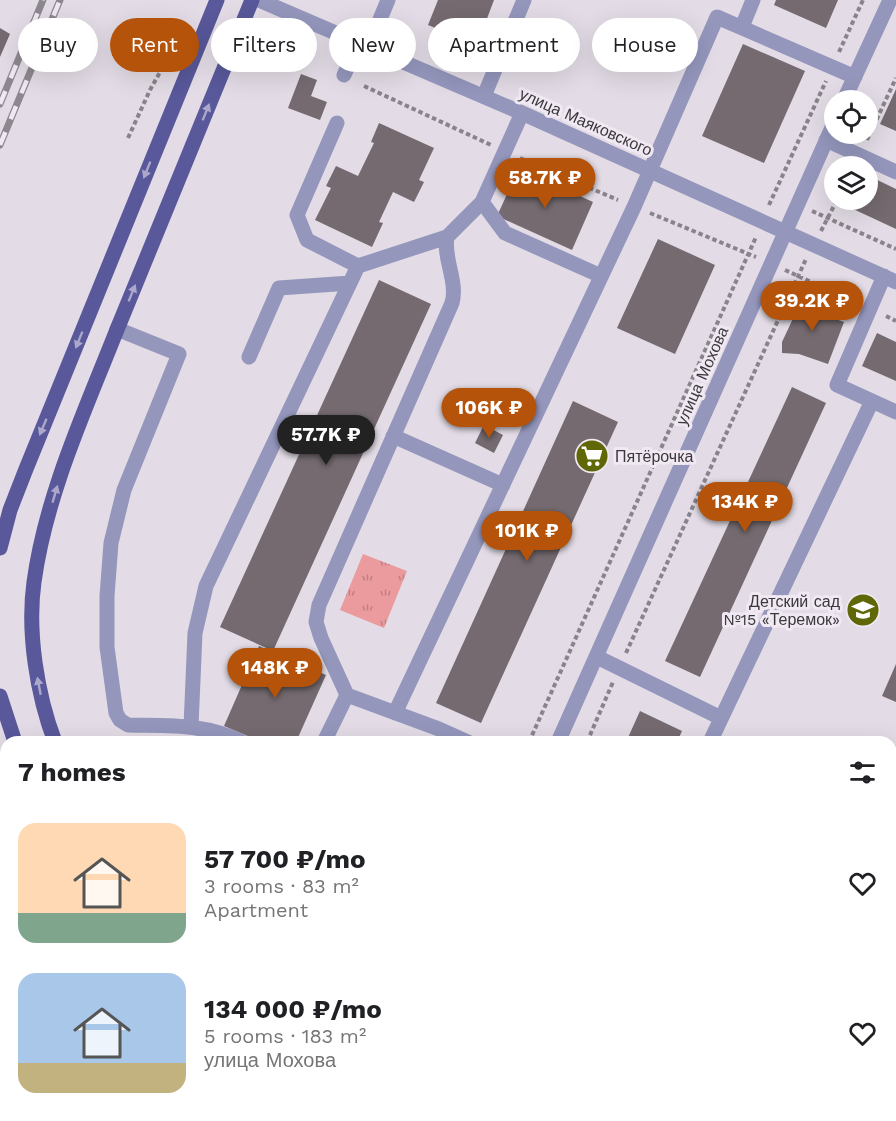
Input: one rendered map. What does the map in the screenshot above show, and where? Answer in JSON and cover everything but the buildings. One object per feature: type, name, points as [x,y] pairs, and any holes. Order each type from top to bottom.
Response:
[{"type":"main road","points":[[0,548],[26,469],[217,0]]},
{"type":"main road","points":[[53,736],[41,699],[37,677],[32,618],[34,584],[42,538],[60,475],[117,329],[252,0]]},
{"type":"main road","points":[[0,696],[13,736]]},
{"type":"street","name":"улица Маяковского","points":[[260,0],[329,29]]},
{"type":"street","points":[[378,18],[388,0]]},
{"type":"street","points":[[484,96],[524,0]]},
{"type":"street","points":[[742,27],[752,0]]},
{"type":"street","points":[[849,90],[890,0]]},
{"type":"street","points":[[395,713],[650,171],[717,16],[855,77]]},
{"type":"street","name":"улица Маяковского","points":[[416,67],[890,279]]},
{"type":"street","points":[[337,123],[297,215],[308,240],[358,266],[447,237],[482,202],[522,113]]},
{"type":"street","name":"улица Мохова","points":[[561,736],[824,144]]},
{"type":"street","points":[[835,144],[896,172]]},
{"type":"street","points":[[482,202],[505,233],[601,276]]},
{"type":"street","points":[[436,736],[395,713],[347,695],[316,622],[319,605],[452,303],[454,296],[446,250],[447,237]]},
{"type":"street","points":[[190,726],[195,633],[206,586],[358,266]]},
{"type":"street","points":[[890,279],[837,385],[896,412]]},
{"type":"street","points":[[249,357],[279,288],[350,283]]},
{"type":"street","points":[[117,329],[179,354],[124,490],[111,543],[107,596],[107,647],[114,705],[120,720],[128,725],[190,726],[212,729],[228,736]]},
{"type":"street","points":[[713,736],[872,401]]},
{"type":"street","points":[[393,436],[503,485]]},
{"type":"street","points":[[597,657],[721,718]]},
{"type":"street","points":[[327,736],[347,695]]},
{"type":"path","points":[[532,736],[773,195],[863,0]]},
{"type":"path","points":[[128,138],[160,72]]},
{"type":"path","points":[[860,155],[896,78]]},
{"type":"path","points":[[773,195],[896,249]]},
{"type":"path","points":[[590,736],[797,276],[832,210]]},
{"type":"green space","points":[[363,554],[407,571],[384,628],[340,610]]},
{"type":"railway","points":[[0,104],[43,0]]},
{"type":"railway","points":[[0,145],[60,0]]},
{"type":"place","name":"Пятёрочка","points":[[592,456]]},
{"type":"place","name":"Детский сад №15 «Теремок»","points":[[863,610]]}]
